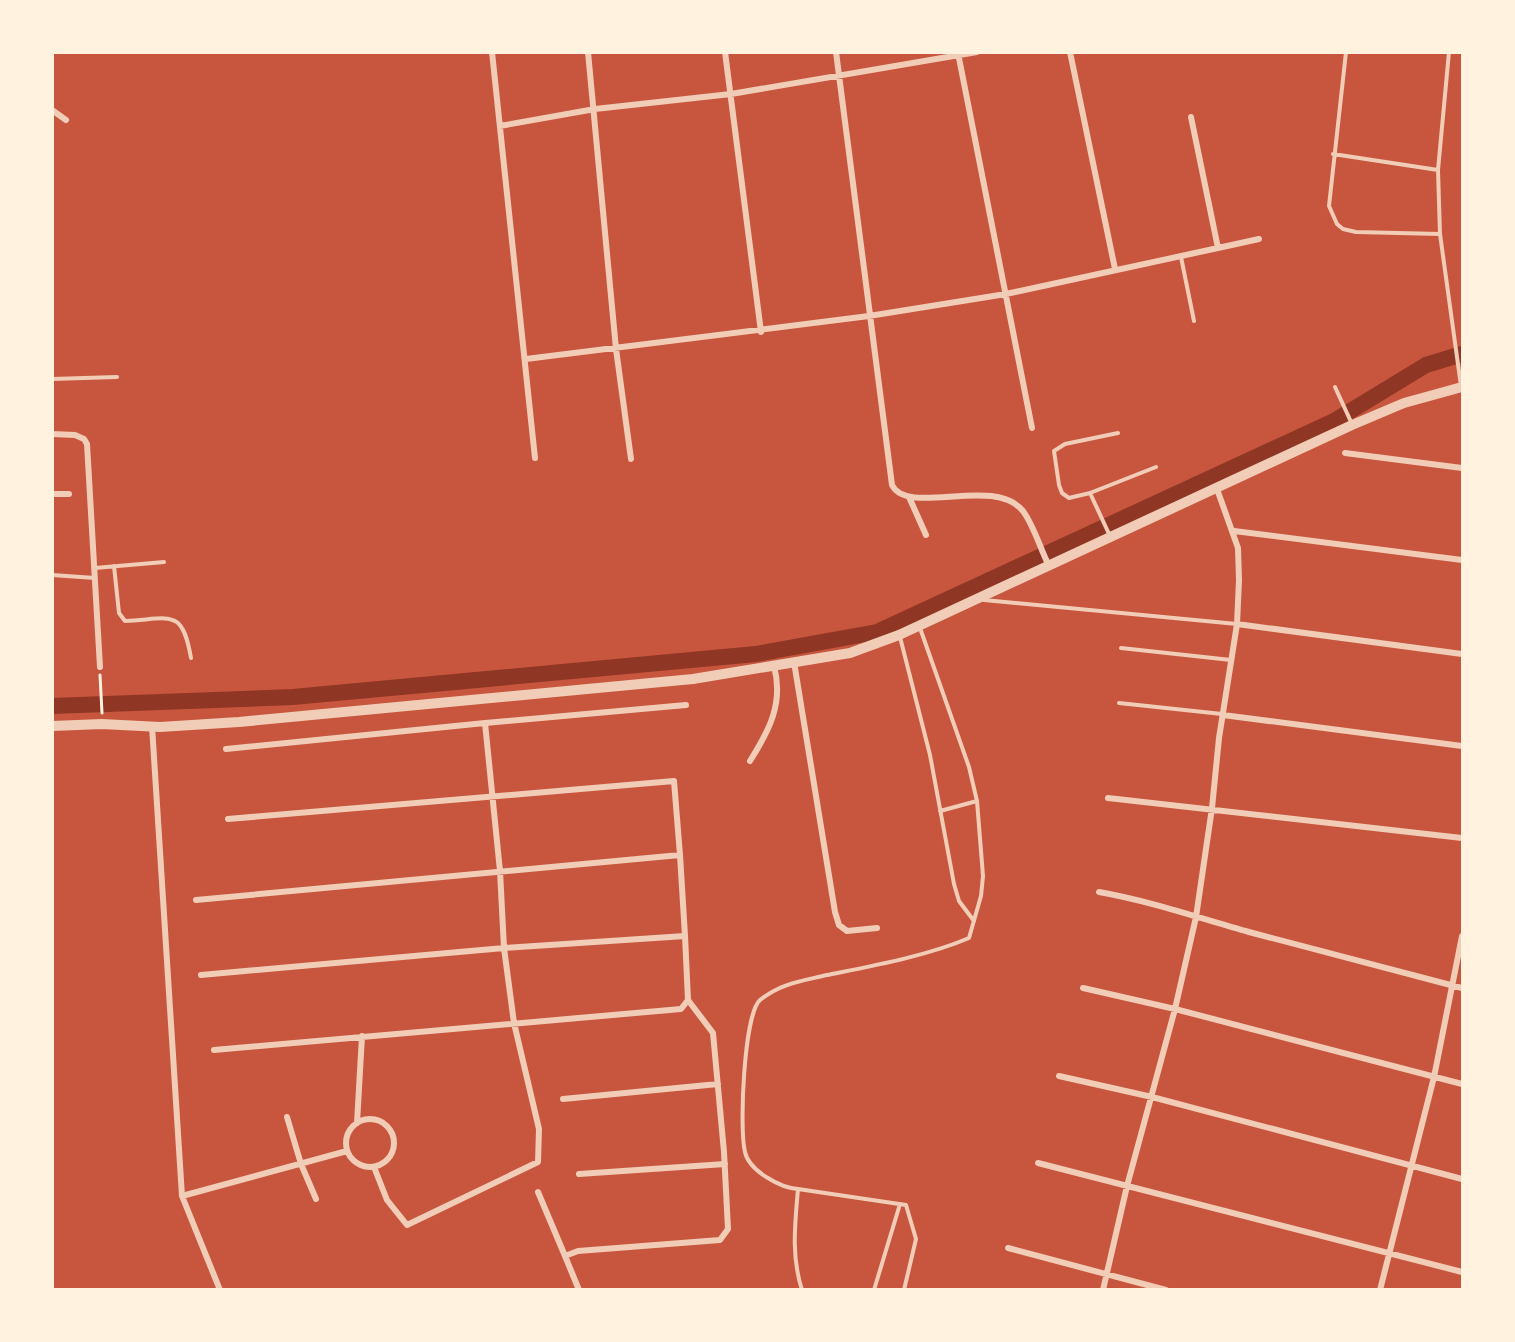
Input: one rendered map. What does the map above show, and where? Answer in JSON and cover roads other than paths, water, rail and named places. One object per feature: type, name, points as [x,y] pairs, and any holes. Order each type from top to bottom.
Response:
[{"type":"street","points":[[492,52],[535,458]]},
{"type":"street","points":[[588,52],[616,349],[631,459]]},
{"type":"street","points":[[725,52],[761,332]]},
{"type":"street","points":[[836,52],[891,481],[897,492],[909,497],[987,495],[1002,498],[1022,511],[1047,561]]},
{"type":"street","points":[[500,126],[595,110],[731,94],[977,52]]},
{"type":"street","points":[[1070,52],[1115,269]]},
{"type":"street","points":[[958,54],[1032,428]]},
{"type":"street","points":[[52,110],[66,120]]},
{"type":"street","points":[[1191,117],[1218,248]]},
{"type":"street","points":[[526,359],[761,332],[1006,294],[1259,239]]},
{"type":"street","points":[[52,726],[102,724],[152,726],[239,722],[681,680],[850,653],[899,635],[1047,561],[1216,489],[1351,422],[1404,403],[1462,387]]},
{"type":"street","points":[[53,432],[75,435],[84,439],[87,444],[100,667]]},
{"type":"street","points":[[1344,453],[1462,468]]},
{"type":"street","points":[[1103,1290],[1127,1186],[1175,1009],[1196,917],[1212,808],[1237,624],[1238,548],[1234,531],[1216,489]]},
{"type":"street","points":[[52,494],[69,494]]},
{"type":"street","points":[[909,497],[926,535]]},
{"type":"street","points":[[1234,531],[1462,560]]},
{"type":"street","points":[[1237,624],[1462,654]]},
{"type":"street","points":[[794,662],[839,925],[847,932],[877,928]]},
{"type":"street","points":[[750,761],[766,736],[777,706],[778,679],[774,666]]},
{"type":"street","points":[[226,750],[686,705]]},
{"type":"street","points":[[1223,714],[1462,746]]},
{"type":"street","points":[[374,1167],[387,1200],[407,1226],[538,1162],[539,1129],[514,1023],[504,948],[500,871],[485,723]]},
{"type":"street","points":[[152,726],[182,1196],[220,1290]]},
{"type":"street","points":[[228,819],[674,781],[688,1000],[713,1033],[725,1164],[728,1229],[720,1240],[578,1251],[565,1256]]},
{"type":"street","points":[[1108,798],[1462,838]]},
{"type":"street","points":[[196,900],[680,855]]},
{"type":"street","points":[[1099,892],[1172,907],[1196,917],[1462,988]]},
{"type":"street","points":[[201,975],[504,948],[685,936]]},
{"type":"street","points":[[1380,1290],[1434,1077],[1454,986],[1462,936]]},
{"type":"street","points":[[1083,988],[1175,1009],[1462,1084]]},
{"type":"street","points":[[214,1050],[681,1009],[688,1000]]},
{"type":"street","points":[[357,1123],[362,1036]]},
{"type":"street","points":[[1059,1076],[1152,1097],[1462,1179]]},
{"type":"street","points":[[563,1099],[718,1084]]},
{"type":"street","points":[[287,1118],[301,1164],[316,1199]]},
{"type":"street","points":[[364,1120],[378,1120],[385,1124],[394,1136],[393,1152],[388,1159],[374,1167],[357,1164],[347,1151],[347,1135],[357,1123],[364,1120]]},
{"type":"street","points":[[182,1196],[347,1151]]},
{"type":"street","points":[[1038,1163],[1462,1272]]},
{"type":"street","points":[[579,1174],[725,1164]]},
{"type":"street","points":[[538,1192],[579,1290]]},
{"type":"street","points":[[1008,1248],[1167,1290]]},
{"type":"lane","points":[[1346,52],[1329,206],[1337,224],[1343,229],[1356,232],[1440,234]]},
{"type":"lane","points":[[1449,52],[1438,170],[1440,234],[1462,387]]},
{"type":"lane","points":[[1333,154],[1438,170]]},
{"type":"lane","points":[[1181,256],[1194,321]]},
{"type":"lane","points":[[52,379],[117,377]]},
{"type":"lane","points":[[1335,387],[1351,422]]},
{"type":"lane","points":[[1118,433],[1065,444],[1054,451],[1059,485],[1066,497],[1090,493],[1155,467]]},
{"type":"lane","points":[[1090,493],[1109,533]]},
{"type":"lane","points":[[94,568],[164,562]]},
{"type":"lane","points":[[114,566],[119,613],[125,621],[172,619],[182,624],[186,632],[191,658]]},
{"type":"lane","points":[[52,575],[94,578]]},
{"type":"lane","points":[[975,599],[1237,624]]},
{"type":"lane","points":[[904,1290],[916,1239],[909,1208],[900,1204],[787,1188],[752,1166],[745,1153],[743,1117],[747,1035],[751,1013],[758,1002],[789,982],[828,975],[969,938],[981,896],[983,876],[976,801],[969,767],[919,625]]},
{"type":"lane","points":[[899,635],[930,755],[950,868],[959,901],[974,922]]},
{"type":"lane","points":[[1120,648],[1232,660]]},
{"type":"lane","points":[[1119,703],[1223,714]]},
{"type":"lane","points":[[940,811],[976,801]]},
{"type":"lane","points":[[798,1189],[794,1245],[797,1274],[802,1290]]},
{"type":"lane","points":[[874,1290],[900,1204]]},
{"type":"waterway","points":[[52,706],[293,697],[756,654],[877,632],[1334,421],[1426,365],[1462,354]]}]
